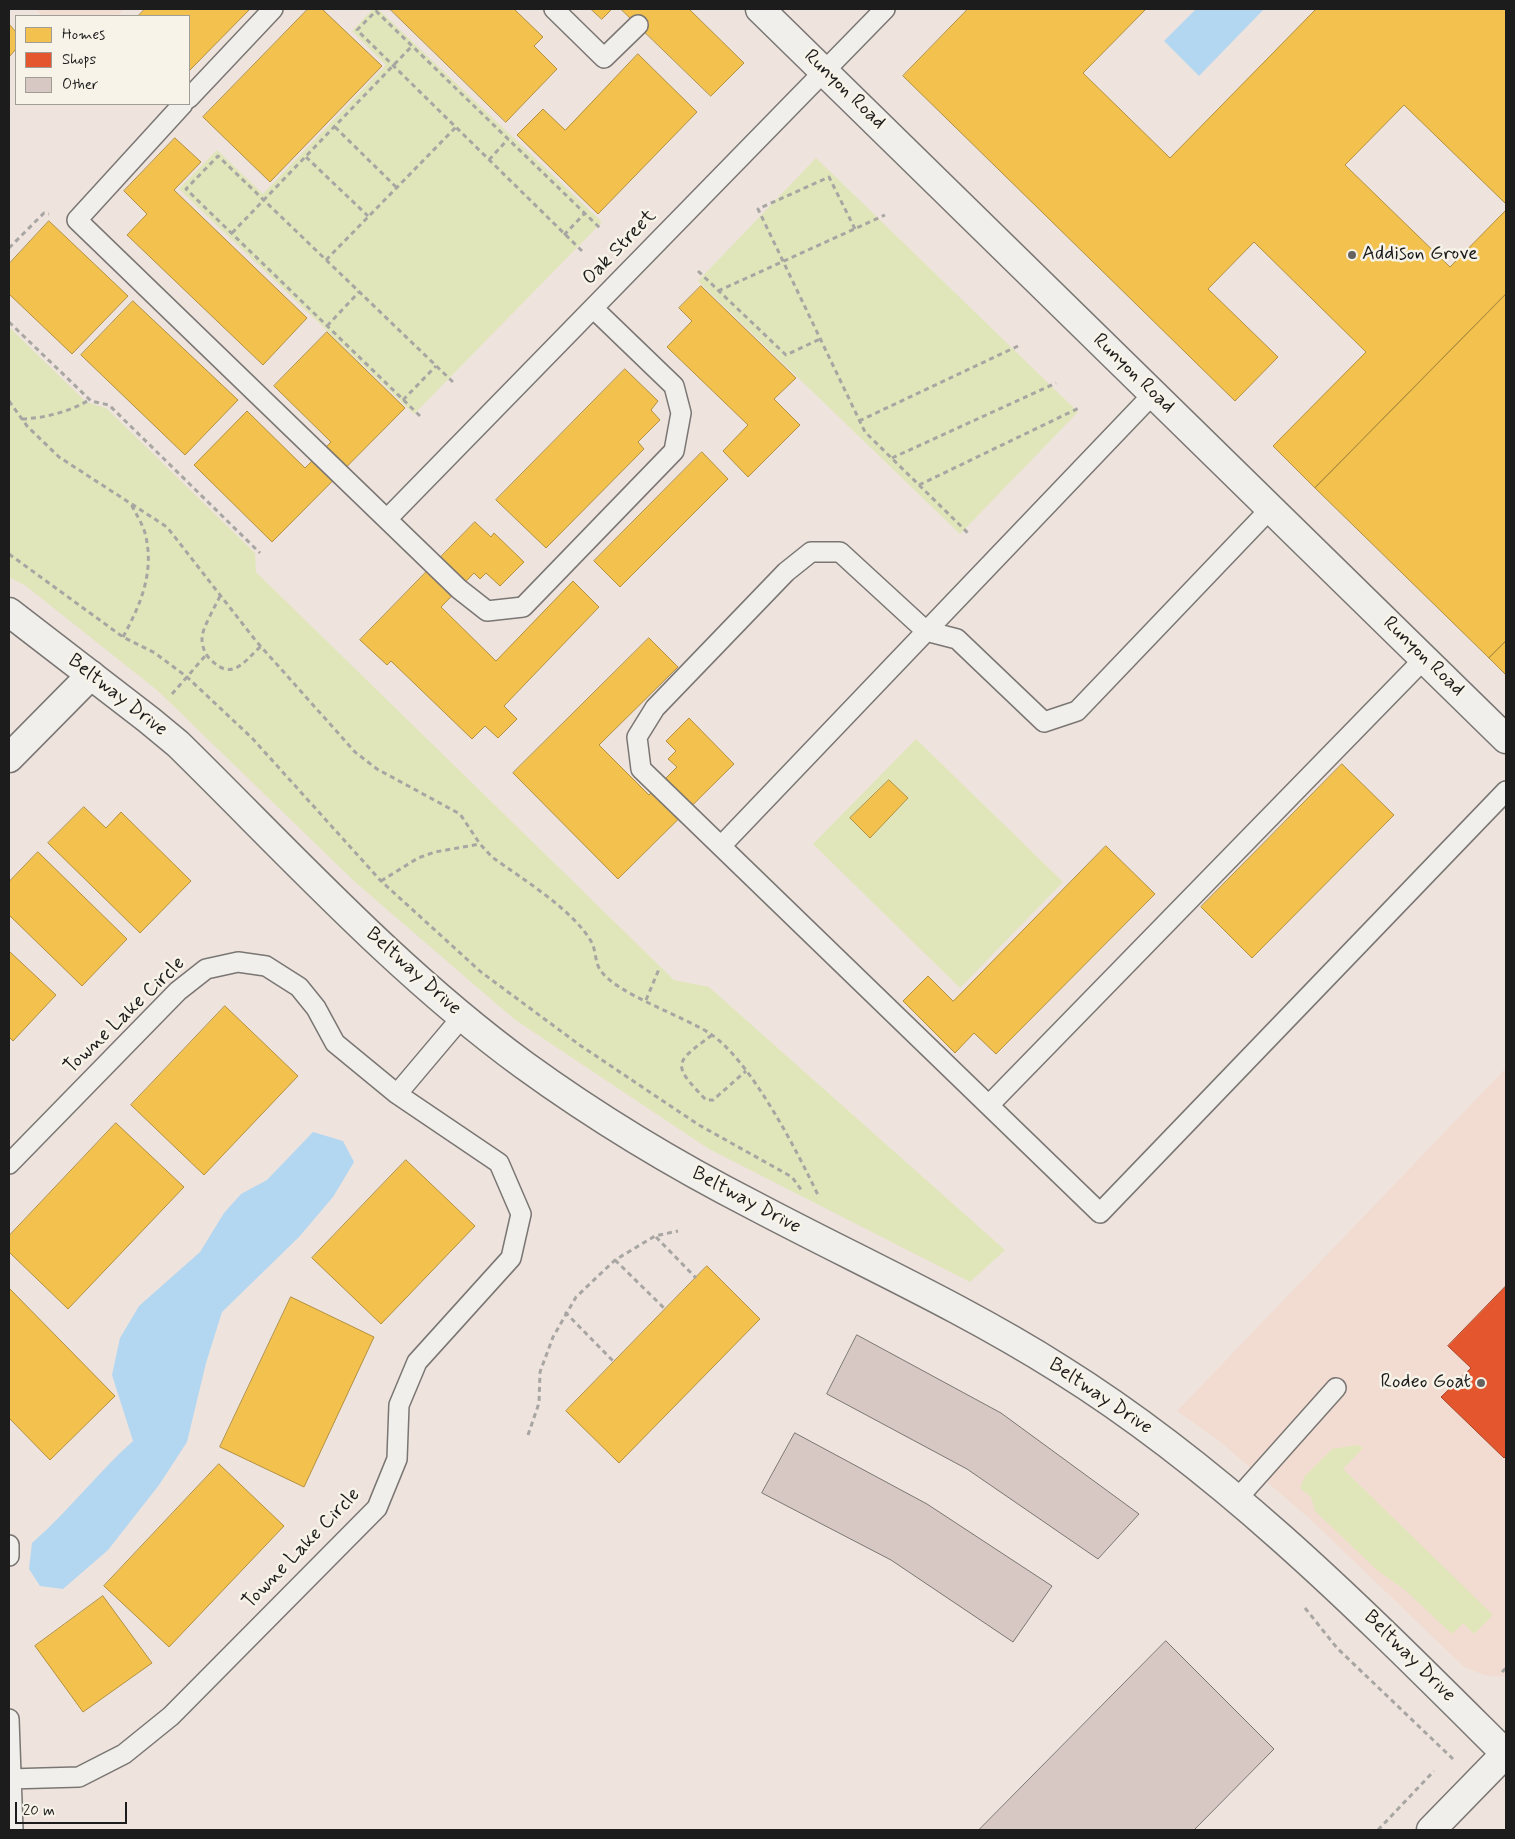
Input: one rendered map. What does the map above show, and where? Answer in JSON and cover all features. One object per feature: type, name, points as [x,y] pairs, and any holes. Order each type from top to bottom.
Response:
[{"type":"street","name":"Runyon Road","points":[[760,9],[1506,739]]},
{"type":"street","name":"Beltway Drive","points":[[9,612],[178,744],[404,966],[462,1017],[534,1072],[677,1164],[756,1207],[980,1322],[1061,1369],[1149,1429],[1237,1499],[1355,1603],[1506,1754]]},
{"type":"street","points":[[9,758],[91,675]]},
{"type":"street","points":[[1431,1830],[1506,1754]]},
{"type":"lane","points":[[190,97],[272,9]]},
{"type":"lane","points":[[554,9],[604,58],[638,25]]},
{"type":"lane","name":"Oak Street","points":[[387,519],[885,9]]},
{"type":"lane","points":[[182,105],[77,220],[459,589],[487,611],[523,607],[674,451],[681,412],[674,386],[593,308]]},
{"type":"lane","points":[[722,845],[1153,394]]},
{"type":"lane","points":[[1271,508],[1077,711],[1044,722],[957,639],[926,632],[840,552],[811,552],[786,572],[655,708],[637,737],[641,769],[990,1104],[1100,1213],[1506,791]]},
{"type":"lane","points":[[990,1104],[1424,659]]},
{"type":"lane","name":"Towne Lake Circle","points":[[9,1164],[178,991],[206,969],[238,962],[266,966],[299,987],[316,1008],[335,1043],[397,1094],[499,1163],[521,1214],[511,1258],[417,1362],[399,1405],[397,1458],[377,1508],[170,1716],[124,1754],[79,1777],[11,1779]]},
{"type":"lane","points":[[397,1094],[462,1017]]},
{"type":"lane","points":[[1237,1499],[1336,1388]]},
{"type":"lane","points":[[9,1545],[9,1556]]},
{"type":"lane","points":[[9,1719],[13,1830]]},
{"type":"path","points":[[582,251],[357,30],[369,17],[376,11],[602,230]]},
{"type":"path","points":[[232,233],[412,46]]},
{"type":"path","points":[[334,127],[396,187]]},
{"type":"path","points":[[326,260],[456,127]]},
{"type":"path","points":[[489,160],[508,140]]},
{"type":"path","points":[[420,416],[186,189],[204,170],[218,156],[453,382]]},
{"type":"path","points":[[306,157],[368,216]]},
{"type":"path","points":[[854,229],[829,177],[758,210],[866,432],[968,533]]},
{"type":"path","points":[[9,248],[44,213],[77,220]]},
{"type":"path","points":[[564,235],[586,213]]},
{"type":"path","points":[[718,291],[885,215]]},
{"type":"path","points":[[698,271],[786,355],[820,339]]},
{"type":"path","points":[[327,326],[359,292]]},
{"type":"path","points":[[9,322],[89,400],[109,405],[260,553]]},
{"type":"path","points":[[859,420],[1018,346]]},
{"type":"path","points":[[403,400],[436,366]]},
{"type":"path","points":[[892,458],[1056,383]]},
{"type":"path","points":[[21,419],[38,418],[75,408],[89,400]]},
{"type":"path","points":[[9,401],[21,419],[59,457],[167,527],[261,646],[354,752],[377,769],[460,814],[480,844],[492,857],[575,921],[592,943],[600,971],[617,985],[712,1035],[746,1071],[796,1148],[818,1195]]},
{"type":"path","points":[[918,485],[1081,407]]},
{"type":"path","points":[[123,637],[142,600],[149,565],[144,532],[131,504]]},
{"type":"path","points":[[9,554],[123,637],[155,653],[187,676],[252,738],[381,881],[481,972],[581,1046],[699,1124],[792,1177]]},
{"type":"path","points":[[220,596],[201,638],[206,655],[221,670],[232,670],[242,664],[261,646]]},
{"type":"path","points":[[169,698],[206,655]]},
{"type":"path","points":[[381,881],[418,858],[435,852],[480,844]]},
{"type":"path","points":[[646,1000],[659,969]]},
{"type":"path","points":[[712,1035],[685,1055],[680,1062],[680,1068],[688,1081],[706,1100],[713,1100],[746,1071]]},
{"type":"path","points":[[528,1435],[539,1403],[540,1372],[553,1337],[565,1312],[576,1296],[615,1260],[655,1236],[678,1231]]},
{"type":"path","points":[[655,1236],[696,1278]]},
{"type":"path","points":[[615,1260],[665,1309]]},
{"type":"path","points":[[565,1312],[614,1362]]},
{"type":"path","points":[[1301,1603],[1337,1648],[1446,1753]]},
{"type":"path","points":[[1502,1672],[1506,1668]]},
{"type":"path","points":[[1378,1830],[1434,1771]]},
{"type":"shaded area","points":[[35,9],[124,9],[118,15],[42,15]]},
{"type":"shaded area","points":[[1506,1068],[1506,1677],[1484,1675],[1464,1667],[1310,1519],[1218,1440],[1177,1411]]},
{"type":"green space","points":[[373,9],[378,9],[602,222],[414,414],[179,189],[217,150],[263,194],[386,65],[352,31]]},
{"type":"green space","points":[[816,158],[1078,412],[960,534],[698,281]]},
{"type":"green space","points":[[9,327],[86,402],[106,408],[255,553],[256,572],[674,980],[709,987],[1005,1250],[970,1282],[709,1149],[514,1019],[355,882],[158,691],[26,586],[9,577]]},
{"type":"green space","points":[[916,739],[1063,882],[960,988],[813,844]]},
{"type":"green space","points":[[1358,1445],[1363,1448],[1343,1469],[1493,1615],[1474,1634],[1463,1623],[1452,1634],[1405,1590],[1378,1571],[1315,1511],[1311,1497],[1300,1488],[1305,1476],[1332,1449]]},
{"type":"water","points":[[1196,9],[1264,9],[1199,76],[1164,41]]},
{"type":"water","points":[[313,1132],[343,1141],[354,1162],[333,1197],[299,1237],[222,1312],[206,1363],[187,1442],[159,1485],[108,1550],[63,1589],[40,1586],[29,1569],[32,1543],[133,1441],[112,1375],[120,1338],[139,1306],[200,1252],[224,1213],[241,1194],[267,1180]]},
{"type":"building: Homes","points":[[145,9],[250,9],[190,70],[190,15],[139,15]]},
{"type":"building: Homes","points":[[308,9],[322,9],[382,66],[270,182],[203,117]]},
{"type":"building: Homes","points":[[390,9],[514,9],[543,37],[534,46],[557,69],[506,122]]},
{"type":"building: Homes","points":[[591,9],[612,9],[602,19]]},
{"type":"building: Homes","points":[[621,9],[689,9],[744,63],[711,96]]},
{"type":"building: Homes","name":"Addison Grove","points":[[968,9],[1146,9],[1083,73],[1170,158],[1316,9],[1506,9],[1506,204],[1404,105],[1345,165],[1450,267],[1506,210],[1506,294],[1315,488],[1273,446],[1366,352],[1254,242],[1208,289],[1278,357],[1235,401],[903,76]]},
{"type":"building: Homes","points":[[9,24],[15,31],[15,50],[9,57]]},
{"type":"building: Homes","points":[[638,54],[697,112],[598,214],[517,135],[543,109],[565,130]]},
{"type":"building: Homes","points":[[175,138],[201,162],[174,190],[307,318],[263,365],[127,235],[147,214],[124,191]]},
{"type":"building: Homes","points":[[49,221],[128,296],[72,354],[9,294],[9,264]]},
{"type":"building: Homes","points":[[701,286],[796,378],[774,399],[800,425],[748,477],[723,451],[748,425],[667,347],[692,321],[679,308]]},
{"type":"building: Homes","points":[[1506,294],[1506,641],[1489,658],[1315,488]]},
{"type":"building: Homes","points":[[133,301],[238,400],[185,455],[81,355]]},
{"type":"building: Homes","points":[[327,332],[405,408],[272,542],[194,465],[247,411],[305,468],[331,442],[274,386]]},
{"type":"building: Homes","points":[[625,369],[658,401],[651,410],[660,420],[638,442],[644,449],[546,548],[496,500]]},
{"type":"building: Homes","points":[[702,452],[728,479],[620,587],[594,561]]},
{"type":"building: Homes","points":[[475,522],[491,537],[494,533],[524,562],[500,586],[486,573],[480,579],[474,573],[441,607],[496,661],[573,581],[599,607],[504,706],[517,719],[498,738],[485,726],[472,739],[391,661],[387,665],[360,640]]},
{"type":"building: Homes","points":[[649,638],[678,667],[599,745],[649,795],[677,767],[668,759],[676,751],[666,741],[689,718],[734,764],[618,879],[513,773]]},
{"type":"building: Homes","points":[[1506,641],[1506,675],[1489,658]]},
{"type":"building: Homes","points":[[1342,764],[1394,815],[1252,958],[1201,907]]},
{"type":"building: Homes","points":[[889,780],[908,798],[870,838],[850,818]]},
{"type":"building: Homes","points":[[84,807],[106,828],[121,812],[191,881],[140,933],[48,843]]},
{"type":"building: Homes","points":[[1106,846],[1155,894],[996,1054],[974,1033],[955,1053],[903,1001],[928,976],[953,1001]]},
{"type":"building: Homes","points":[[38,852],[127,939],[82,986],[9,915],[9,882]]},
{"type":"building: Homes","points":[[9,951],[56,995],[13,1041],[9,1037]]},
{"type":"building: Homes","points":[[225,1006],[298,1076],[204,1175],[131,1105]]},
{"type":"building: Homes","points":[[116,1123],[184,1187],[68,1309],[9,1252],[9,1236]]},
{"type":"building: Homes","points":[[406,1160],[475,1226],[381,1324],[312,1258]]},
{"type":"building: Homes","points":[[707,1266],[760,1319],[619,1463],[566,1411]]},
{"type":"building: Homes","points":[[9,1288],[115,1396],[50,1460],[9,1418]]},
{"type":"building: Homes","points":[[291,1297],[374,1337],[304,1487],[220,1447]]},
{"type":"building: Homes","points":[[219,1464],[284,1526],[169,1647],[104,1586]]},
{"type":"building: Homes","points":[[103,1596],[152,1663],[83,1712],[35,1646]]},
{"type":"building: Shops","name":"Rodeo Goat","points":[[1506,1286],[1506,1456],[1504,1458],[1441,1397],[1471,1368],[1448,1346]]},
{"type":"building: Other","points":[[857,1335],[1001,1413],[1139,1514],[1098,1559],[967,1469],[827,1394]]},
{"type":"building: Other","points":[[795,1433],[927,1504],[1052,1586],[1013,1642],[891,1560],[762,1493]]},
{"type":"building: Other","points":[[1166,1641],[1274,1749],[1194,1830],[979,1830]]},
{"type":"place","name":"Addison Grove","points":[[1352,255]]},
{"type":"place","name":"Rodeo Goat","points":[[1481,1383]]}]
